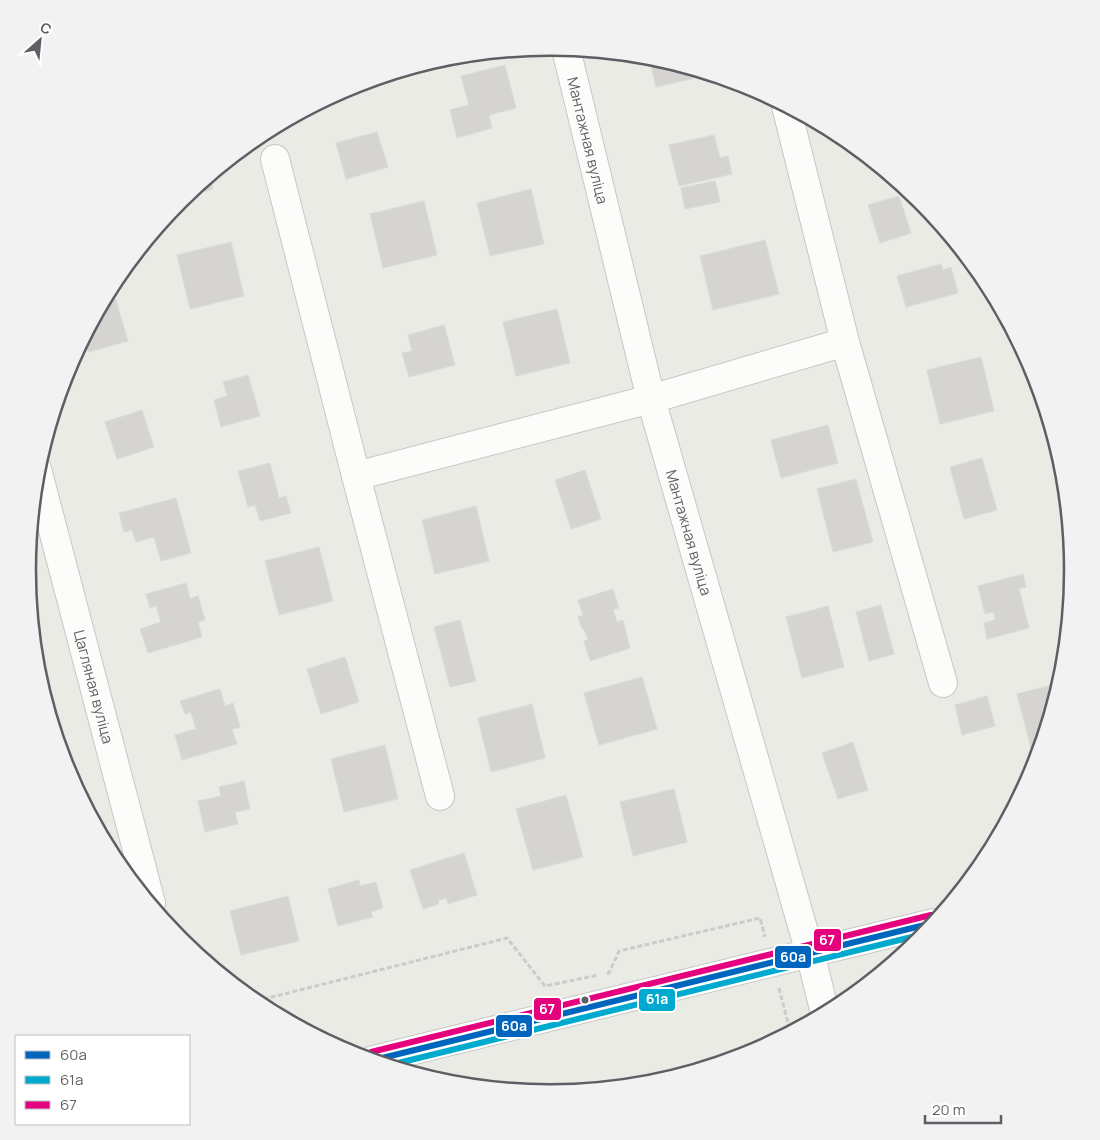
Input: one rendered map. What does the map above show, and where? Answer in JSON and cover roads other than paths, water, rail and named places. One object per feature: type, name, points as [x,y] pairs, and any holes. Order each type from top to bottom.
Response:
[{"type":"street","name":"Мантажная вуліца","points":[[568,57],[651,398],[810,953],[823,1005]]},
{"type":"street","points":[[788,115],[845,342],[943,683]]},
{"type":"street","points":[[275,159],[440,796]]},
{"type":"street","points":[[356,476],[651,398],[845,342]]},
{"type":"street","name":"Цагляная вуліца","points":[[43,489],[147,889]]},
{"type":"street","points":[[387,1057],[810,953],[915,930]]}]
